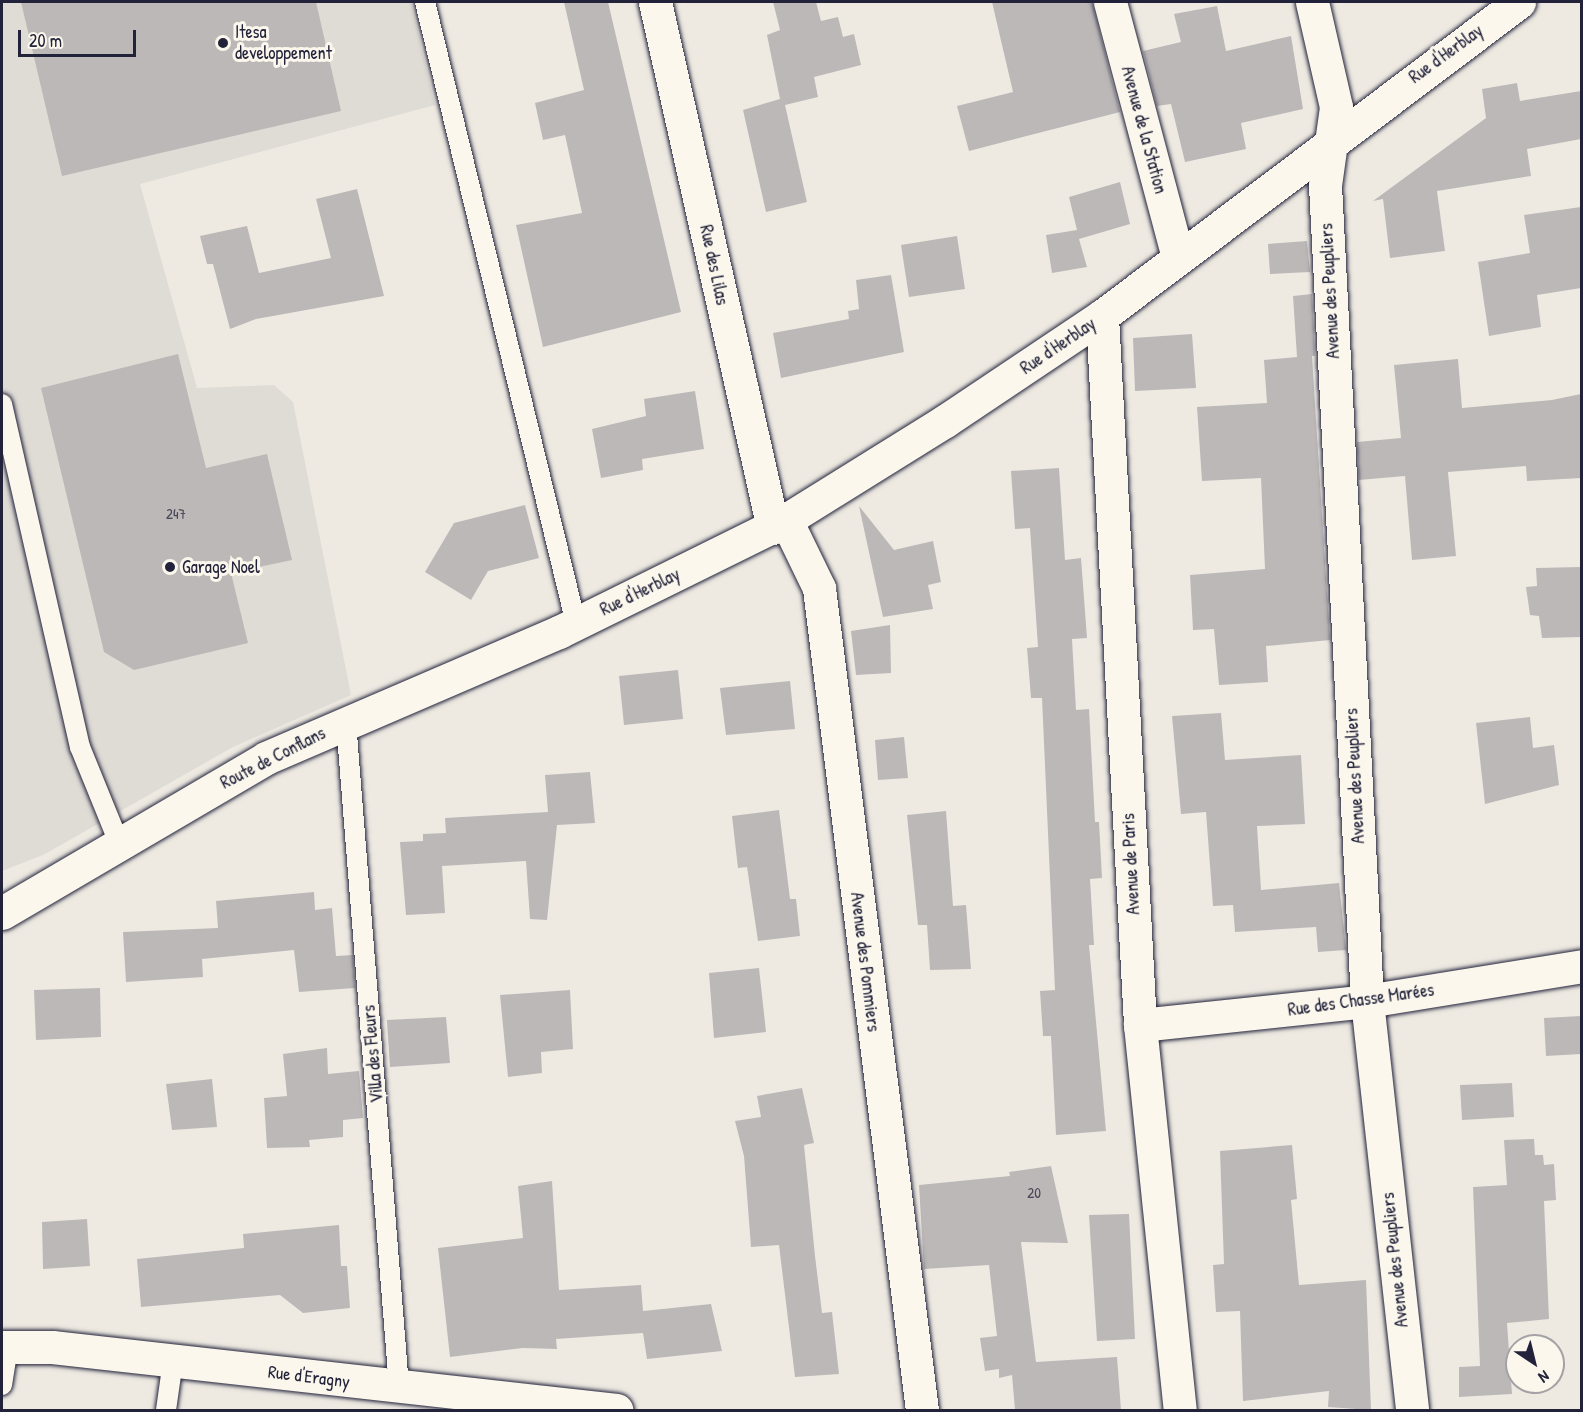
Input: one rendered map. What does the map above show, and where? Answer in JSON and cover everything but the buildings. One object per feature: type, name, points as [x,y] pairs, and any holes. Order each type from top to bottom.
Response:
[{"type":"street","name":"Rue des Lilas","points":[[655,2],[780,524]]},
{"type":"street","name":"Avenue de la Station","points":[[1110,2],[1178,258]]},
{"type":"street","name":"Avenue des Peupliers","points":[[1312,2],[1336,107],[1325,184],[1367,1001],[1412,1410]]},
{"type":"street","name":"Rue d'Herblay","points":[[567,628],[780,524],[945,422],[1102,316],[1330,140],[1517,2]]},
{"type":"street","name":"Avenue de Paris","points":[[1102,316],[1140,1025],[1180,1410]]},
{"type":"street","name":"Avenue des Pommiers","points":[[780,524],[819,588],[921,1410]]},
{"type":"street","name":"Route de Conflans","points":[[2,913],[266,758],[567,628]]},
{"type":"street","name":"Rue des Chasse Marées","points":[[1140,1025],[1367,1001],[1581,966]]},
{"type":"street","name":"Rue d'Eragny","points":[[5,1346],[172,1361],[399,1387],[508,1405],[616,1410]]},
{"type":"lane","points":[[425,2],[567,628]]},
{"type":"lane","points":[[2,404],[80,747],[119,843]]},
{"type":"lane","name":"Villa des Fleurs","points":[[346,722],[399,1387]]},
{"type":"lane","points":[[2,1385],[5,1346]]},
{"type":"lane","points":[[166,1410],[172,1361]]},
{"type":"shaded area","points":[[2,2],[411,2],[435,105],[140,184],[197,388],[274,385],[293,402],[351,695],[233,747],[45,854],[2,871]]},
{"type":"place","name":"Itesa developpement","points":[[223,43]]},
{"type":"place","name":"Garage Noel","points":[[170,567]]}]
